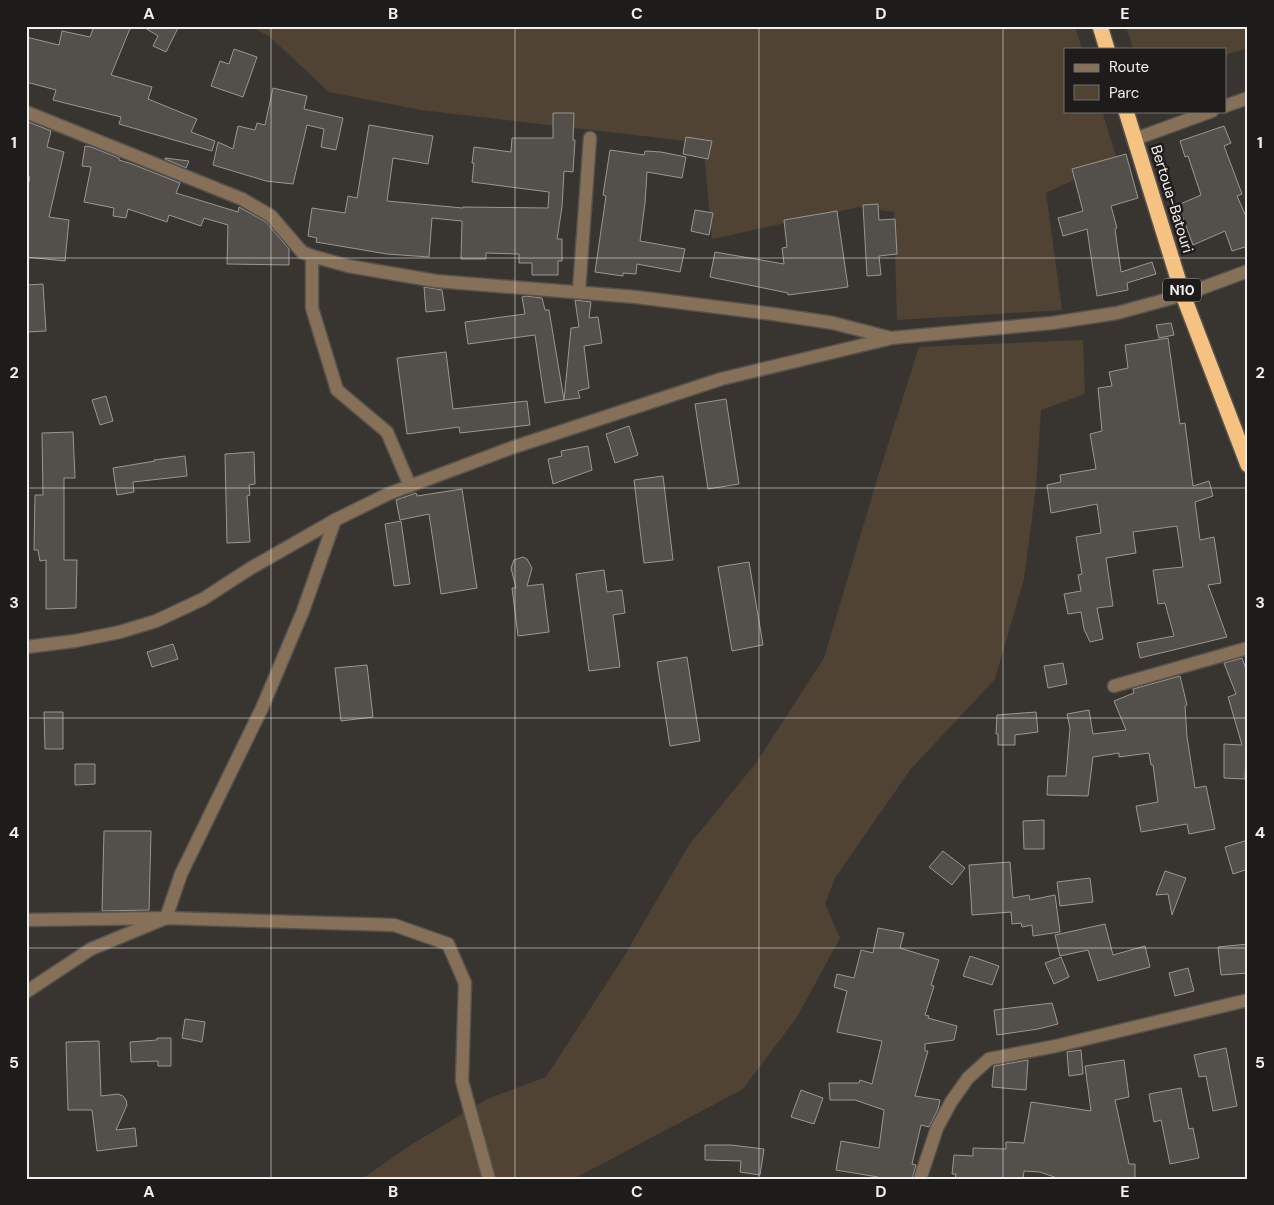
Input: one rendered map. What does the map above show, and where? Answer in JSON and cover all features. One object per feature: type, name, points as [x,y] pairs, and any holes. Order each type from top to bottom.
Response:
[{"type":"highway","points":[[1100,26],[1107,48]]},
{"type":"highway","name":"Bertoua-Batouri","points":[[1126,112],[1184,294],[1248,465]]},
{"type":"street","points":[[1226,106],[1248,98]]},
{"type":"street","points":[[26,112],[242,199],[270,216],[302,252],[348,266],[408,277],[636,297],[833,323],[891,338]]},
{"type":"street","points":[[1135,139],[1209,112]]},
{"type":"street","points":[[579,291],[590,138]]},
{"type":"street","points":[[312,256],[312,308],[337,390],[387,432],[410,486]]},
{"type":"street","points":[[26,647],[75,641],[120,632],[156,621],[204,600],[251,568],[335,520],[388,494],[511,448],[721,379],[891,338],[1052,323],[1117,314],[1184,294],[1248,271]]},
{"type":"street","points":[[26,992],[91,949],[166,918],[181,874],[262,708],[303,611],[335,520]]},
{"type":"street","points":[[1114,686],[1248,648]]},
{"type":"street","points":[[26,920],[166,918],[394,925],[448,944],[465,983],[462,1080],[489,1179]]},
{"type":"street","points":[[920,1179],[937,1128],[968,1078],[989,1059],[1056,1046],[1248,1000]]},
{"type":"green space","points":[[249,26],[1075,26],[1082,48],[1064,48],[1064,112],[1102,112],[1117,159],[1046,193],[1062,310],[897,320],[894,212],[859,207],[712,239],[703,143],[421,110],[329,92],[269,36]]},
{"type":"green space","points":[[1126,26],[1248,26],[1248,48],[1226,55],[1226,48],[1133,48]]},
{"type":"green space","points":[[1083,340],[1085,394],[1041,410],[1036,487],[1024,579],[995,679],[910,770],[835,878],[825,904],[840,938],[797,1017],[743,1089],[572,1179],[362,1179],[409,1146],[487,1099],[546,1077],[623,958],[689,845],[756,763],[824,658],[919,347]]},
{"type":"building","points":[[94,26],[131,26],[111,75],[152,87],[148,99],[197,119],[191,132],[215,141],[212,151],[119,124],[121,117],[53,100],[56,90],[26,82],[26,37],[59,45],[62,31],[90,37]]},
{"type":"building","points":[[142,26],[179,26],[166,52],[153,46],[158,36]]},
{"type":"building","points":[[234,49],[257,57],[243,97],[211,86],[220,61],[229,64]]},
{"type":"building","points":[[273,88],[307,96],[304,109],[343,118],[336,150],[321,147],[324,129],[307,125],[293,184],[266,181],[213,165],[218,142],[233,149],[238,126],[255,130],[257,123],[265,125]]},
{"type":"building","points":[[553,113],[574,113],[573,140],[575,140],[573,172],[564,171],[562,207],[557,239],[562,239],[562,261],[558,261],[558,275],[532,275],[532,263],[519,263],[519,254],[486,253],[486,259],[461,259],[462,221],[432,218],[429,257],[387,254],[316,242],[317,238],[308,236],[312,208],[345,213],[348,196],[357,198],[369,125],[433,136],[428,164],[393,158],[387,201],[463,208],[548,208],[549,192],[472,182],[474,163],[472,163],[474,147],[511,152],[512,138],[553,138]]},
{"type":"building","points":[[26,121],[51,131],[47,147],[64,152],[49,217],[69,220],[65,261],[26,257],[26,194],[30,177],[26,176]]},
{"type":"building","points":[[1224,126],[1231,143],[1224,146],[1242,194],[1237,196],[1248,221],[1248,246],[1232,251],[1225,231],[1193,245],[1178,205],[1201,195],[1188,156],[1185,157],[1180,141]]},
{"type":"building","points":[[686,137],[712,141],[708,159],[683,154]]},
{"type":"building","points":[[85,146],[180,183],[176,193],[238,212],[239,207],[266,222],[289,249],[289,265],[227,264],[228,225],[204,218],[201,226],[169,215],[167,222],[128,209],[126,218],[113,216],[114,208],[84,202],[91,167],[82,166]]},
{"type":"building","points":[[610,150],[644,155],[645,151],[661,152],[686,157],[682,178],[647,172],[640,241],[685,249],[680,272],[637,264],[636,274],[623,273],[623,276],[595,272],[606,196],[603,195]]},
{"type":"building","points":[[1126,154],[1138,198],[1111,206],[1117,228],[1115,229],[1121,272],[1152,262],[1156,274],[1127,283],[1128,290],[1097,296],[1087,229],[1063,236],[1058,218],[1083,211],[1072,169]]},
{"type":"building","points":[[165,158],[189,161],[186,168]]},
{"type":"building","points":[[878,204],[879,220],[895,219],[897,254],[879,256],[881,275],[867,276],[863,205]]},
{"type":"building","points":[[695,210],[713,213],[709,235],[691,231]]},
{"type":"building","points":[[837,211],[848,287],[788,295],[788,293],[710,277],[715,252],[784,264],[782,248],[787,247],[784,220]]},
{"type":"building","points":[[43,284],[46,331],[26,332],[26,285]]},
{"type":"building","points":[[424,287],[442,290],[445,310],[426,312]]},
{"type":"building","points":[[522,297],[542,298],[545,310],[549,310],[564,400],[545,403],[535,335],[468,344],[465,322],[525,314]]},
{"type":"building","points":[[575,300],[591,302],[589,318],[598,317],[602,343],[584,346],[589,388],[578,391],[580,398],[564,400],[571,328],[579,327]]},
{"type":"building","points":[[1171,323],[1174,335],[1159,338],[1156,325]]},
{"type":"building","points":[[1168,338],[1180,424],[1185,423],[1193,486],[1209,481],[1213,496],[1195,502],[1200,540],[1214,537],[1221,583],[1208,585],[1227,637],[1140,658],[1137,643],[1174,636],[1165,603],[1158,604],[1153,570],[1183,567],[1177,526],[1133,532],[1136,553],[1106,558],[1113,606],[1097,608],[1103,639],[1090,642],[1084,629],[1081,612],[1068,614],[1064,594],[1081,591],[1078,575],[1082,574],[1076,537],[1101,533],[1097,504],[1051,513],[1047,485],[1061,482],[1060,475],[1096,469],[1090,434],[1102,431],[1098,388],[1112,386],[1109,372],[1128,368],[1125,345]]},
{"type":"building","points":[[446,352],[453,409],[527,401],[530,425],[460,433],[459,427],[407,434],[397,358]]},
{"type":"building","points":[[106,396],[113,421],[100,425],[92,400]]},
{"type":"building","points":[[726,399],[739,484],[708,489],[695,404]]},
{"type":"building","points":[[629,426],[638,455],[615,463],[606,434]]},
{"type":"building","points":[[73,432],[75,478],[64,478],[64,560],[77,560],[76,608],[46,609],[46,560],[40,561],[38,550],[34,550],[35,495],[43,495],[42,433]]},
{"type":"building","points":[[588,446],[592,470],[553,484],[548,459],[562,456],[561,451]]},
{"type":"building","points":[[254,452],[255,484],[249,485],[250,495],[247,496],[250,542],[227,543],[225,454]]},
{"type":"building","points":[[185,456],[187,476],[133,482],[134,492],[117,495],[113,468]]},
{"type":"building","points":[[663,476],[673,560],[644,563],[634,480]]},
{"type":"building","points":[[462,489],[477,588],[441,594],[429,514],[400,520],[396,500],[416,493],[417,496]]},
{"type":"building","points":[[401,521],[410,584],[394,586],[385,524]]},
{"type":"building","points":[[523,557],[527,559],[532,568],[527,586],[543,584],[549,632],[518,636],[512,588],[516,588],[511,568],[514,560]]},
{"type":"building","points":[[749,562],[763,645],[732,651],[718,567]]},
{"type":"building","points":[[604,570],[607,592],[622,590],[625,613],[613,615],[620,667],[589,671],[576,574]]},
{"type":"building","points":[[173,644],[178,659],[152,667],[147,652]]},
{"type":"building","points":[[687,657],[700,741],[670,746],[657,662]]},
{"type":"building","points":[[1242,658],[1248,674],[1248,750],[1246,750],[1245,779],[1224,778],[1224,744],[1242,745],[1228,697],[1236,694],[1224,663]]},
{"type":"building","points":[[1063,663],[1067,684],[1048,688],[1044,666]]},
{"type":"building","points":[[367,665],[373,717],[341,721],[335,668]]},
{"type":"building","points":[[1180,676],[1187,705],[1185,706],[1187,737],[1195,788],[1206,786],[1215,829],[1189,834],[1187,824],[1141,832],[1136,806],[1158,802],[1153,765],[1151,765],[1149,753],[1119,757],[1119,753],[1093,757],[1088,796],[1047,795],[1048,776],[1066,776],[1070,728],[1067,714],[1089,710],[1093,734],[1126,730],[1114,701],[1134,693],[1133,689]]},
{"type":"building","points":[[44,712],[63,712],[63,749],[45,749]]},
{"type":"building","points":[[1036,712],[1038,732],[1015,735],[1015,745],[998,745],[998,734],[996,734],[997,715]]},
{"type":"building","points":[[75,764],[95,764],[95,784],[75,785]]},
{"type":"building","points":[[1044,820],[1044,849],[1024,849],[1023,821]]},
{"type":"building","points":[[104,831],[151,831],[149,910],[102,911]]},
{"type":"building","points":[[1248,840],[1248,869],[1233,874],[1225,847]]},
{"type":"building","points":[[943,851],[965,868],[952,885],[929,867]]},
{"type":"building","points":[[1010,862],[1013,898],[1029,895],[1030,900],[1055,895],[1060,932],[1033,936],[1032,925],[1022,927],[1021,923],[1012,924],[1011,912],[972,915],[969,865]]},
{"type":"building","points":[[1165,871],[1186,878],[1172,915],[1168,894],[1156,895]]},
{"type":"building","points":[[1090,878],[1093,902],[1060,906],[1057,882]]},
{"type":"building","points":[[1105,924],[1113,955],[1145,946],[1150,967],[1098,981],[1088,950],[1060,956],[1055,935]]},
{"type":"building","points":[[878,928],[904,933],[900,948],[939,960],[931,985],[934,986],[925,1015],[929,1016],[928,1018],[957,1026],[954,1040],[925,1044],[925,1051],[928,1051],[915,1096],[940,1100],[938,1109],[929,1127],[921,1125],[912,1164],[916,1165],[912,1179],[878,1179],[878,1177],[836,1170],[841,1141],[879,1148],[884,1110],[855,1100],[830,1100],[829,1083],[859,1083],[860,1080],[872,1084],[882,1041],[837,1032],[847,991],[834,987],[837,974],[854,978],[861,950],[873,953]]},
{"type":"building","points":[[1248,944],[1248,973],[1221,975],[1218,947]]},
{"type":"building","points":[[970,956],[999,966],[992,985],[963,976]]},
{"type":"building","points":[[1061,957],[1069,977],[1054,984],[1045,963]]},
{"type":"building","points":[[1188,968],[1194,991],[1175,996],[1169,973]]},
{"type":"building","points":[[1052,1003],[1058,1024],[997,1035],[994,1010]]},
{"type":"building","points":[[185,1019],[205,1022],[202,1042],[182,1038]]},
{"type":"building","points":[[157,1038],[171,1038],[171,1066],[158,1066],[158,1061],[131,1062],[130,1042],[157,1040]]},
{"type":"building","points":[[99,1041],[101,1096],[118,1094],[126,1100],[127,1105],[116,1130],[135,1128],[137,1146],[97,1151],[92,1110],[68,1110],[66,1042]]},
{"type":"building","points":[[1226,1048],[1237,1106],[1213,1111],[1206,1076],[1199,1077],[1194,1055]]},
{"type":"building","points":[[1081,1050],[1083,1074],[1069,1076],[1067,1052]]},
{"type":"building","points":[[1028,1060],[1026,1090],[992,1087],[994,1066]]},
{"type":"building","points":[[1124,1060],[1129,1097],[1115,1100],[1129,1164],[1135,1164],[1135,1179],[1060,1179],[1040,1172],[1024,1171],[1023,1179],[955,1179],[956,1174],[952,1174],[954,1155],[973,1156],[973,1148],[1006,1149],[1006,1142],[1024,1143],[1031,1102],[1091,1111],[1085,1066]]},
{"type":"building","points":[[1181,1088],[1189,1129],[1193,1128],[1199,1158],[1170,1164],[1161,1120],[1154,1122],[1149,1094]]},
{"type":"building","points":[[801,1090],[823,1098],[814,1124],[791,1117]]},
{"type":"building","points":[[705,1145],[731,1145],[764,1149],[760,1175],[740,1172],[741,1161],[705,1160]]}]
